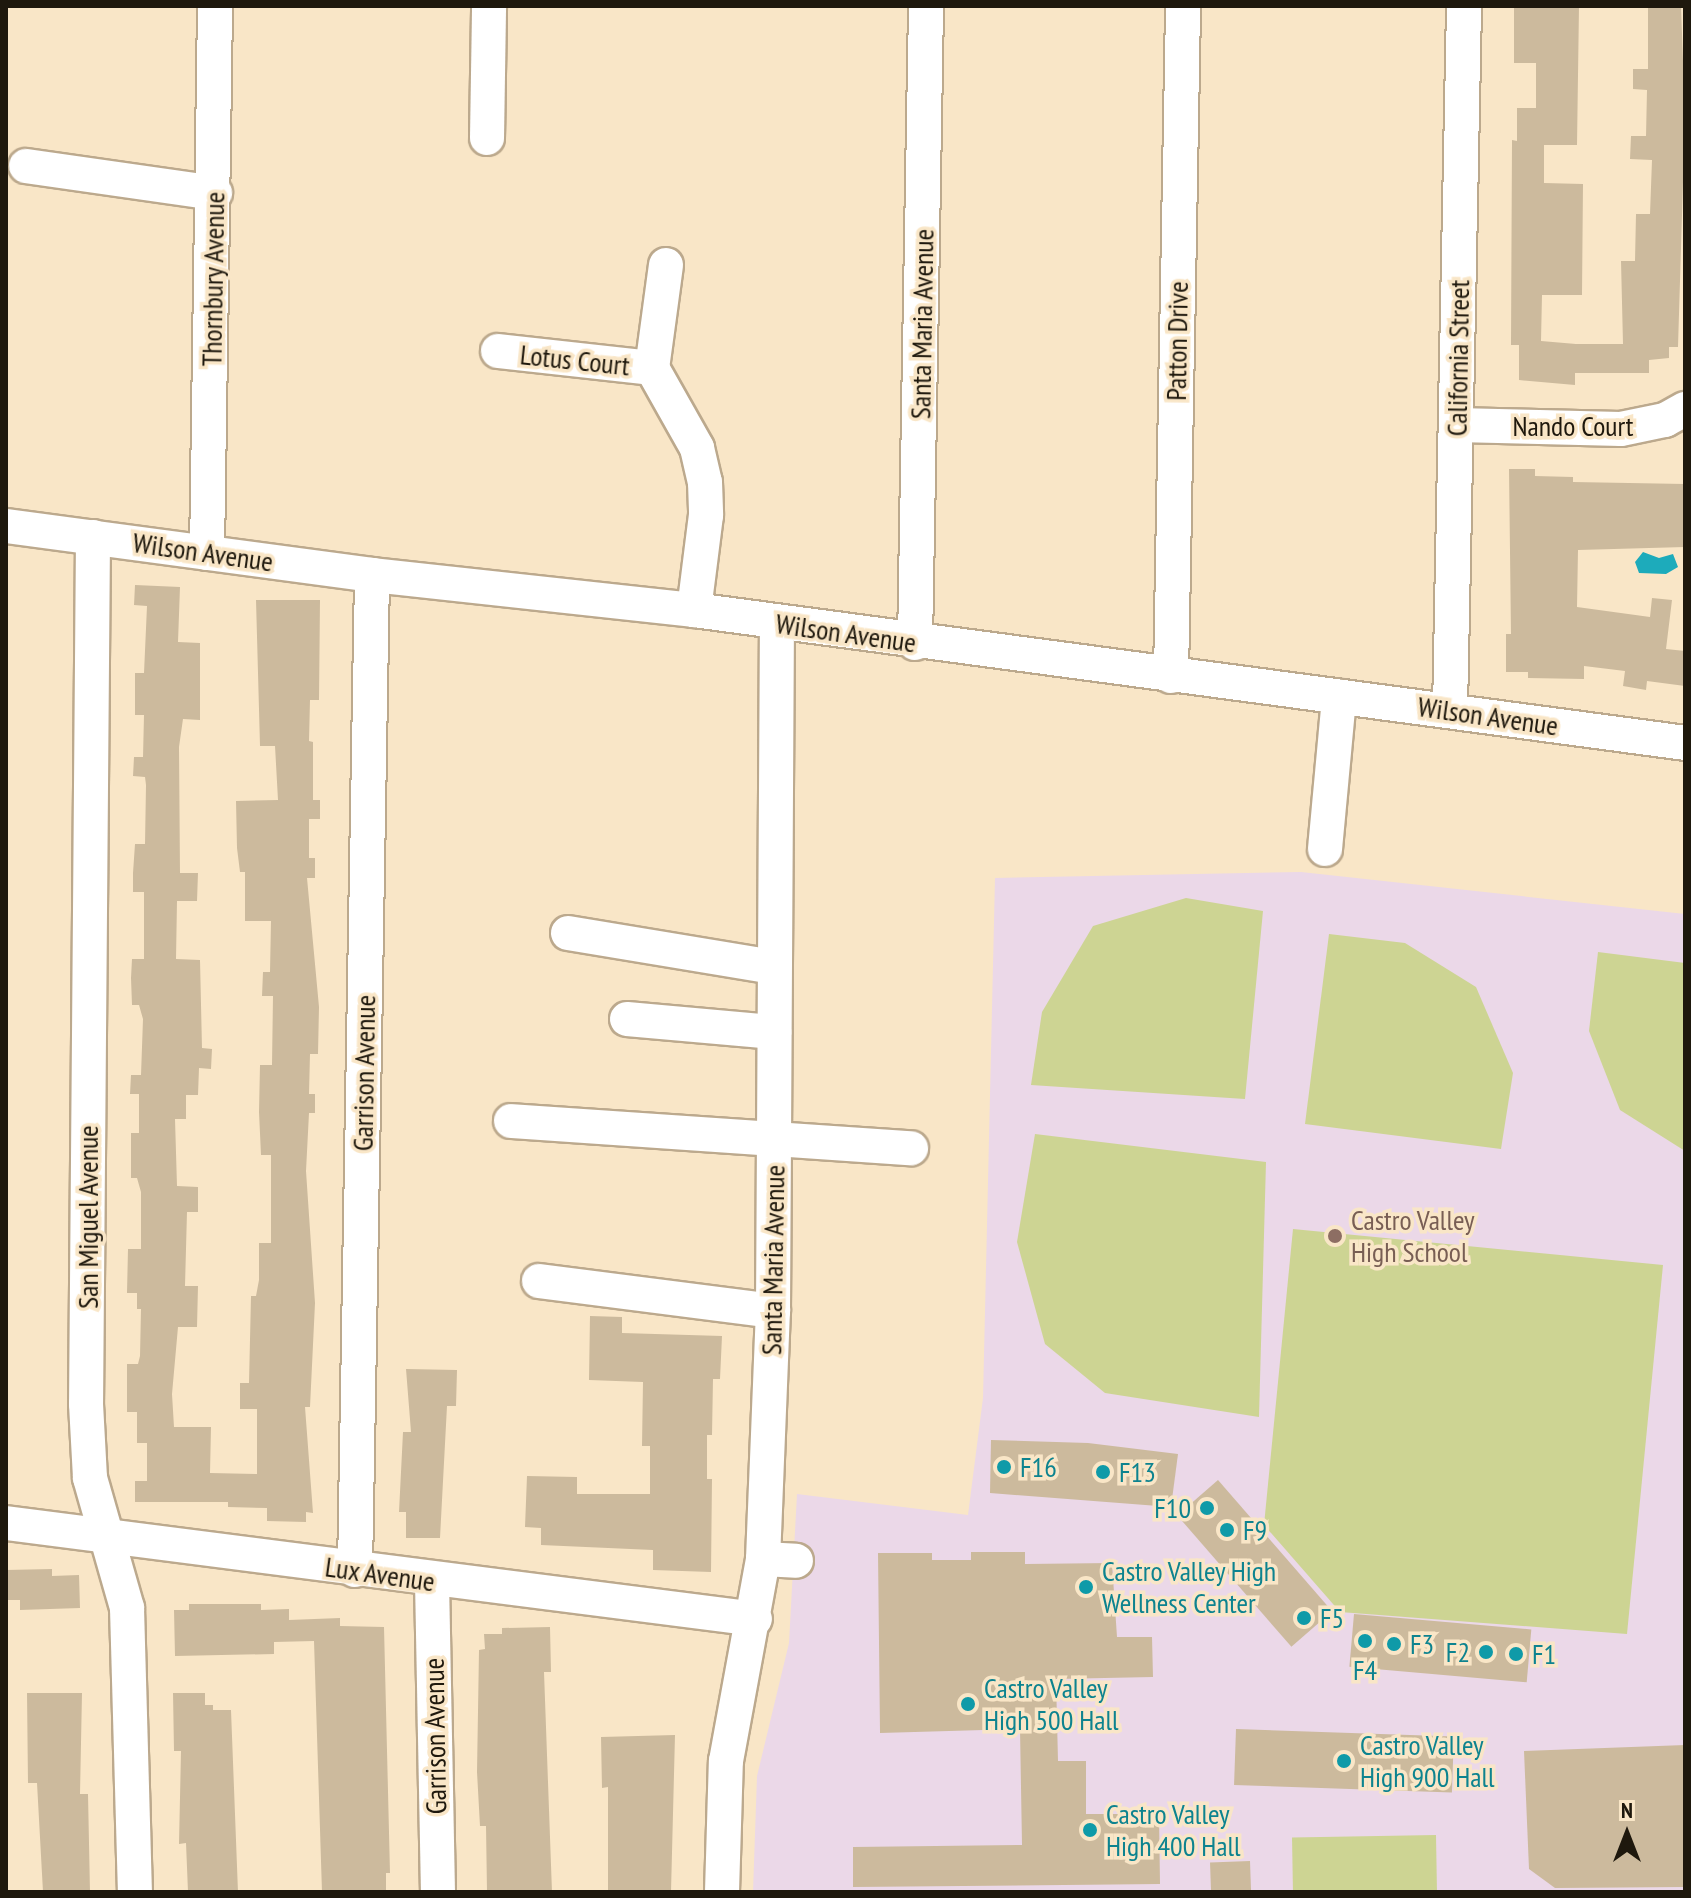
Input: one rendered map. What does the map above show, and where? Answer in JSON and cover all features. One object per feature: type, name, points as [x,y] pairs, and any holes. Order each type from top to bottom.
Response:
[{"type":"street","name":"Thornbury Avenue","points":[[207,553],[215,193],[215,6]]},
{"type":"street","points":[[487,138],[489,6]]},
{"type":"street","name":"Santa Maria Avenue","points":[[915,643],[926,6]]},
{"type":"street","name":"Patton Drive","points":[[1171,676],[1183,6]]},
{"type":"street","name":"California Street","points":[[1450,710],[1464,6]]},
{"type":"street","points":[[26,166],[215,193]]},
{"type":"street","points":[[666,265],[652,368],[697,448],[705,482],[706,515],[694,610]]},
{"type":"street","name":"Lotus Court","points":[[498,351],[652,368]]},
{"type":"street","name":"Nando Court","points":[[1457,425],[1621,429],[1665,420],[1685,409]]},
{"type":"street","name":"Wilson Avenue","points":[[6,526],[372,575],[694,610],[777,625],[1450,710],[1685,743]]},
{"type":"street","name":"San Miguel Avenue","points":[[93,537],[86,1404],[90,1478],[127,1608],[135,1892]]},
{"type":"street","name":"Garrison Avenue","points":[[355,1570],[372,575]]},
{"type":"street","name":"Santa Maria Avenue","points":[[722,1892],[726,1761],[755,1619],[780,1560],[773,1311],[777,625]]},
{"type":"street","points":[[1325,849],[1339,697]]},
{"type":"street","points":[[568,933],[773,967]]},
{"type":"street","points":[[627,1019],[774,1032]]},
{"type":"street","points":[[511,1121],[775,1135],[911,1148]]},
{"type":"street","points":[[539,1281],[773,1311]]},
{"type":"street","name":"Lux Avenue","points":[[6,1523],[432,1581],[755,1619]]},
{"type":"street","name":"Garrison Avenue","points":[[432,1581],[438,1892]]},
{"type":"shaded area","name":"Castro Valley High School","points":[[1301,872],[1685,914],[1685,1892],[753,1892],[757,1776],[789,1643],[797,1494],[968,1515],[983,1398],[995,878]]},
{"type":"green space","points":[[1186,898],[1263,911],[1245,1099],[1031,1085],[1042,1012],[1093,926]]},
{"type":"green space","points":[[1329,934],[1405,943],[1476,987],[1513,1073],[1501,1149],[1305,1124]]},
{"type":"green space","points":[[1598,952],[1685,963],[1685,1151],[1620,1110],[1589,1031]]},
{"type":"green space","points":[[1035,1134],[1266,1162],[1259,1417],[1105,1393],[1045,1344],[1017,1242]]},
{"type":"green space","points":[[1293,1229],[1663,1265],[1627,1634],[1340,1612],[1264,1525]]},
{"type":"green space","points":[[1436,1835],[1437,1892],[1293,1892],[1292,1838]]},
{"type":"water","points":[[1643,552],[1659,558],[1673,554],[1678,567],[1666,574],[1639,573],[1635,562]]},
{"type":"building","points":[[1514,6],[1579,6],[1577,145],[1544,145],[1544,183],[1583,184],[1582,295],[1542,295],[1541,341],[1623,344],[1621,261],[1635,261],[1636,214],[1650,214],[1652,160],[1630,159],[1631,136],[1646,136],[1647,90],[1633,89],[1633,69],[1648,69],[1648,6],[1681,6],[1685,116],[1678,347],[1669,347],[1669,358],[1649,360],[1649,373],[1575,373],[1575,385],[1519,380],[1519,345],[1511,345],[1512,140],[1517,141],[1517,108],[1536,108],[1536,63],[1514,63]]},
{"type":"building","points":[[1509,469],[1535,469],[1535,476],[1573,477],[1573,482],[1685,484],[1685,547],[1578,550],[1577,607],[1650,617],[1652,598],[1672,600],[1666,649],[1685,651],[1685,686],[1647,681],[1646,690],[1623,686],[1625,671],[1584,666],[1584,679],[1528,678],[1528,672],[1506,672],[1506,634],[1511,634]]},
{"type":"building","points":[[135,585],[180,587],[178,642],[200,643],[200,720],[183,719],[179,747],[180,873],[198,873],[197,901],[177,901],[176,959],[200,960],[202,1048],[212,1049],[211,1069],[199,1068],[198,1095],[186,1095],[186,1119],[175,1119],[177,1186],[198,1187],[198,1212],[187,1212],[185,1286],[198,1286],[197,1327],[178,1327],[172,1394],[174,1427],[211,1427],[210,1473],[257,1474],[257,1409],[240,1409],[240,1383],[249,1383],[251,1296],[256,1296],[259,1280],[259,1243],[271,1243],[271,1155],[261,1155],[259,1112],[260,1065],[272,1065],[273,996],[262,996],[263,972],[270,972],[271,921],[245,921],[245,872],[240,872],[237,848],[236,801],[278,800],[275,746],[260,746],[256,600],[320,600],[319,700],[310,700],[309,741],[313,742],[313,800],[320,800],[320,819],[309,819],[309,858],[315,858],[315,878],[307,878],[319,1007],[318,1054],[310,1054],[309,1094],[315,1094],[315,1113],[309,1113],[306,1171],[315,1303],[310,1407],[305,1407],[313,1513],[306,1512],[306,1522],[267,1521],[267,1508],[228,1507],[228,1502],[135,1502],[135,1481],[147,1481],[147,1443],[137,1443],[137,1412],[127,1412],[127,1364],[138,1364],[141,1309],[137,1309],[137,1293],[127,1293],[128,1249],[141,1249],[141,1192],[137,1178],[131,1178],[131,1133],[139,1133],[139,1094],[130,1094],[131,1075],[141,1075],[143,1019],[139,1005],[132,1005],[131,978],[132,959],[144,959],[144,892],[133,892],[133,873],[135,844],[145,844],[146,785],[145,777],[133,776],[134,757],[143,757],[144,715],[135,715],[135,673],[144,673],[147,606],[134,605]]},
{"type":"building","points":[[590,1316],[622,1317],[622,1333],[722,1336],[720,1379],[713,1379],[712,1435],[707,1435],[707,1479],[712,1479],[711,1572],[653,1570],[653,1550],[541,1545],[541,1528],[525,1527],[527,1476],[577,1477],[577,1494],[650,1494],[650,1446],[642,1446],[643,1382],[589,1380]]},
{"type":"building","points":[[406,1369],[457,1370],[456,1406],[447,1406],[440,1538],[406,1538],[406,1512],[399,1512],[403,1432],[411,1432]]},
{"type":"building","points":[[991,1440],[1088,1443],[1178,1454],[1171,1507],[990,1493]]},
{"type":"building","points":[[1218,1480],[1332,1611],[1291,1647],[1177,1515]]},
{"type":"building","points":[[971,1552],[1025,1552],[1025,1564],[1112,1563],[1117,1637],[1152,1637],[1153,1677],[1056,1679],[1058,1761],[1086,1761],[1086,1814],[1159,1814],[1160,1884],[853,1887],[853,1847],[1022,1845],[1020,1729],[880,1733],[878,1553],[932,1553],[932,1560],[971,1560]]},
{"type":"building","points":[[52,1569],[52,1576],[79,1575],[80,1608],[20,1610],[20,1600],[6,1600],[6,1570]]},
{"type":"building","points":[[189,1604],[261,1604],[261,1610],[289,1609],[289,1620],[340,1618],[340,1626],[384,1627],[390,1873],[386,1873],[386,1892],[322,1892],[314,1641],[274,1642],[274,1654],[175,1656],[174,1610],[189,1610]]},
{"type":"building","points":[[1354,1614],[1531,1630],[1527,1682],[1349,1667]]},
{"type":"building","points":[[550,1627],[551,1672],[544,1672],[552,1892],[487,1892],[486,1826],[480,1826],[477,1772],[479,1650],[485,1649],[484,1634],[502,1634],[502,1628]]},
{"type":"building","points":[[27,1693],[82,1693],[80,1794],[88,1794],[90,1892],[43,1892],[37,1783],[28,1783]]},
{"type":"building","points":[[173,1693],[205,1693],[205,1705],[213,1705],[213,1710],[231,1710],[238,1892],[188,1892],[186,1843],[179,1844],[181,1751],[174,1751]]},
{"type":"building","name":"Castro Valley High 900 Hall","points":[[1236,1729],[1454,1737],[1452,1793],[1234,1785]]},
{"type":"building","points":[[675,1735],[671,1892],[608,1892],[608,1787],[602,1788],[601,1737]]},
{"type":"building","points":[[1685,1745],[1685,1887],[1555,1888],[1529,1869],[1524,1751]]},
{"type":"building","points":[[1250,1861],[1251,1892],[1211,1892],[1210,1862]]},
{"type":"place","name":"Castro Valley High School","points":[[1335,1236]]},
{"type":"place","name":"F16","points":[[1004,1467]]},
{"type":"place","name":"F13","points":[[1103,1472]]},
{"type":"place","name":"F10","points":[[1207,1508]]},
{"type":"place","name":"F9","points":[[1227,1530]]},
{"type":"place","name":"Castro Valley High Wellness Center","points":[[1086,1587]]},
{"type":"place","name":"F5","points":[[1304,1618]]},
{"type":"place","name":"F4","points":[[1365,1641]]},
{"type":"place","name":"F3","points":[[1394,1644]]},
{"type":"place","name":"F2","points":[[1486,1652]]},
{"type":"place","name":"F1","points":[[1516,1654]]},
{"type":"place","name":"Castro Valley High 500 Hall","points":[[968,1704]]},
{"type":"place","name":"Castro Valley High 900 Hall","points":[[1344,1761]]},
{"type":"place","name":"Castro Valley High 400 Hall","points":[[1090,1830]]}]
